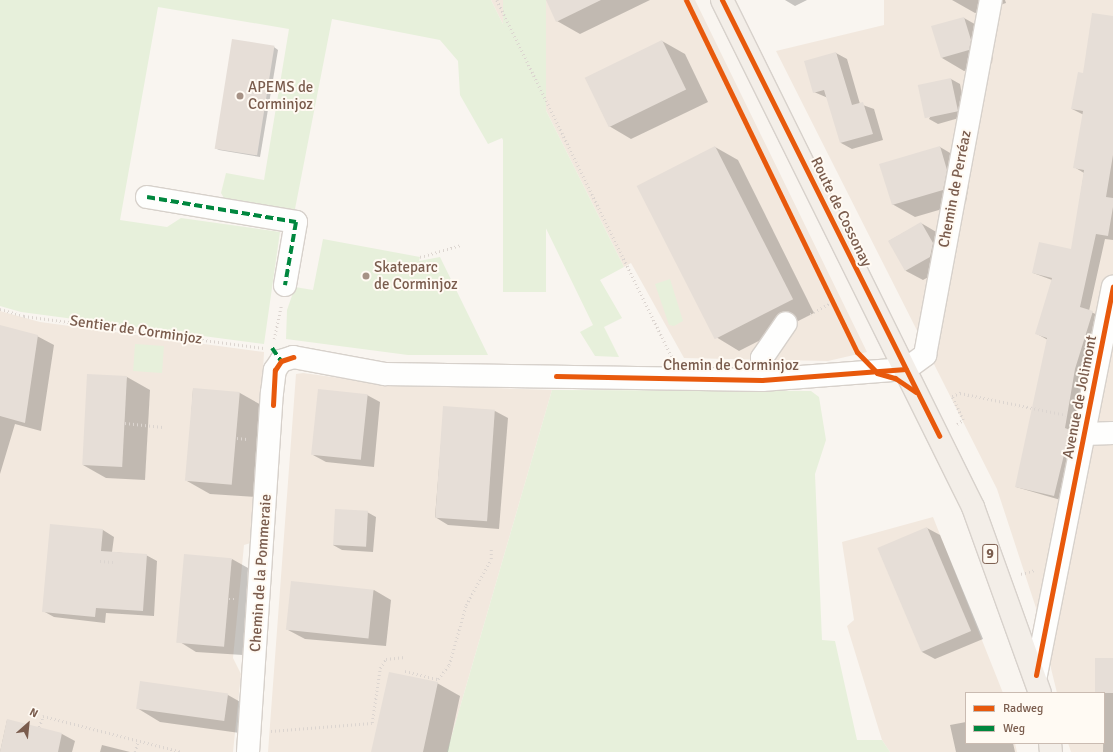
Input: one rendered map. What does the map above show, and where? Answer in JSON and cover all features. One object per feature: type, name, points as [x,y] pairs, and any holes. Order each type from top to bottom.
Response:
[{"type":"main road","name":"Route de Cossonay","points":[[722,0],[906,369],[973,508],[1038,684]]},
{"type":"street","name":"Chemin de Perréaz","points":[[906,369],[924,355],[990,0]]},
{"type":"street","points":[[147,197],[296,222],[285,285]]},
{"type":"street","name":"Avenue de Jolimont","points":[[1038,684],[1113,287]]},
{"type":"street","points":[[762,380],[762,358],[786,323]]},
{"type":"street","name":"Chemin de Corminjoz","points":[[272,393],[275,370],[281,361],[293,357],[385,374],[762,380],[906,369]]},
{"type":"street","name":"Chemin de la Pommeraie","points":[[248,752],[272,393]]},
{"type":"street","points":[[1086,427],[1113,433]]},
{"type":"path","points":[[497,0],[675,363]]},
{"type":"path","points":[[420,257],[461,245]]},
{"type":"path","points":[[274,341],[285,285]]},
{"type":"path","points":[[830,294],[837,308]]},
{"type":"path","points":[[810,314],[834,301]]},
{"type":"path","points":[[957,424],[963,420],[952,396],[960,393],[1086,427]]},
{"type":"path","points":[[125,423],[163,427]]},
{"type":"path","points":[[405,671],[438,678],[449,665],[466,605],[489,564],[491,547]]},
{"type":"path","points":[[100,562],[113,562]]},
{"type":"path","points":[[266,732],[372,723],[380,668],[386,659],[405,657]]},
{"type":"path","points":[[39,727],[43,716],[182,752]]},
{"type":"path","points":[[135,752],[138,740]]},
{"type":"shaded area","points":[[491,0],[695,0],[867,352],[828,361],[684,358],[631,263],[624,267]]},
{"type":"shaded area","points":[[884,0],[1113,0],[1113,752],[1071,752],[1068,744],[1105,744],[1105,692],[1057,692],[1037,611],[997,489],[776,51],[884,25]]},
{"type":"shaded area","points":[[0,311],[40,322],[264,352],[254,542],[244,545],[233,658],[241,674],[233,752],[0,752]]},
{"type":"shaded area","points":[[303,373],[384,384],[552,390],[447,752],[268,752],[296,374]]},
{"type":"shaded area","points":[[933,517],[1003,692],[965,692],[965,744],[1015,744],[1017,752],[890,752],[882,740],[847,626],[854,620],[842,542]]},
{"type":"green space","points":[[0,0],[491,0],[624,267],[600,280],[622,318],[604,327],[619,357],[595,356],[580,332],[593,325],[502,138],[488,144],[460,95],[458,61],[440,40],[332,19],[295,209],[286,213],[227,203],[221,193],[226,173],[264,180],[289,29],[158,7],[120,220],[167,227],[181,218],[280,232],[264,344],[21,312],[0,306]]},
{"type":"green space","points":[[503,0],[546,0],[546,292],[503,292]]},
{"type":"green space","points":[[323,239],[420,257],[419,261],[440,257],[488,355],[408,355],[286,339],[287,310],[295,287],[313,290]]},
{"type":"green space","points":[[670,279],[683,321],[674,326],[669,325],[655,284]]},
{"type":"green space","points":[[135,344],[164,346],[162,373],[133,371]]},
{"type":"green space","points":[[552,390],[811,391],[819,397],[826,440],[815,474],[822,640],[835,641],[857,740],[882,740],[890,752],[447,752]]},
{"type":"building","points":[[546,0],[601,0],[556,22]]},
{"type":"building","points":[[1092,13],[1113,16],[1113,155],[1106,197],[1113,198],[1113,207],[1108,236],[1096,234],[1080,307],[1093,311],[1075,369],[1065,428],[1070,430],[1054,496],[1015,487],[1047,338],[1035,334],[1052,278],[1032,273],[1039,242],[1071,249],[1084,170],[1073,168],[1083,111],[1071,109],[1078,72],[1083,73]]},
{"type":"building","points":[[964,17],[971,40],[969,50],[941,58],[931,26]]},
{"type":"building","points":[[232,39],[274,46],[257,155],[215,149]]},
{"type":"building","points":[[662,40],[686,89],[609,127],[585,78]]},
{"type":"building","points":[[836,52],[852,105],[863,102],[873,134],[840,143],[824,90],[813,93],[804,61]]},
{"type":"building","points":[[951,78],[958,111],[925,118],[918,85]]},
{"type":"building","points":[[715,146],[793,299],[715,339],[637,186]]},
{"type":"building","points":[[940,146],[947,170],[943,190],[892,205],[879,164]]},
{"type":"building","points":[[921,222],[933,243],[930,257],[905,271],[888,241]]},
{"type":"building","points":[[0,325],[38,335],[25,423],[0,416]]},
{"type":"building","points":[[87,374],[127,376],[122,467],[82,465]]},
{"type":"building","points":[[193,388],[240,392],[232,485],[185,481]]},
{"type":"building","points":[[318,389],[368,394],[361,460],[311,455]]},
{"type":"building","points":[[443,406],[495,410],[487,521],[435,518]]},
{"type":"building","points":[[335,509],[368,511],[366,547],[333,545]]},
{"type":"building","points":[[50,524],[103,529],[101,551],[147,554],[143,611],[96,608],[95,617],[42,612]]},
{"type":"building","points":[[927,527],[971,631],[921,652],[877,548]]},
{"type":"building","points":[[184,554],[232,558],[224,647],[176,643]]},
{"type":"building","points":[[291,581],[374,590],[368,638],[286,630]]},
{"type":"building","points":[[1095,658],[1113,658],[1113,693],[1095,692]]},
{"type":"building","points":[[389,672],[438,682],[423,752],[371,752]]},
{"type":"building","points":[[140,681],[228,693],[224,721],[136,709]]},
{"type":"building","points":[[7,719],[62,733],[58,752],[0,752]]},
{"type":"marked path","points":[[147,197],[296,222],[285,285]]},
{"type":"marked path","points":[[272,348],[281,361]]},
{"type":"cycle path","points":[[686,0],[857,352],[877,373],[895,378],[916,392]]},
{"type":"cycle path","points":[[722,0],[939,436]]},
{"type":"cycle path","points":[[1036,675],[1113,287]]},
{"type":"cycle path","points":[[273,405],[275,370],[281,361],[293,357]]},
{"type":"cycle path","points":[[556,376],[762,380],[906,369]]},
{"type":"place","name":"APEMS de Corminjoz","points":[[240,96]]},
{"type":"place","name":"Skateparc de Corminjoz","points":[[366,276]]}]
